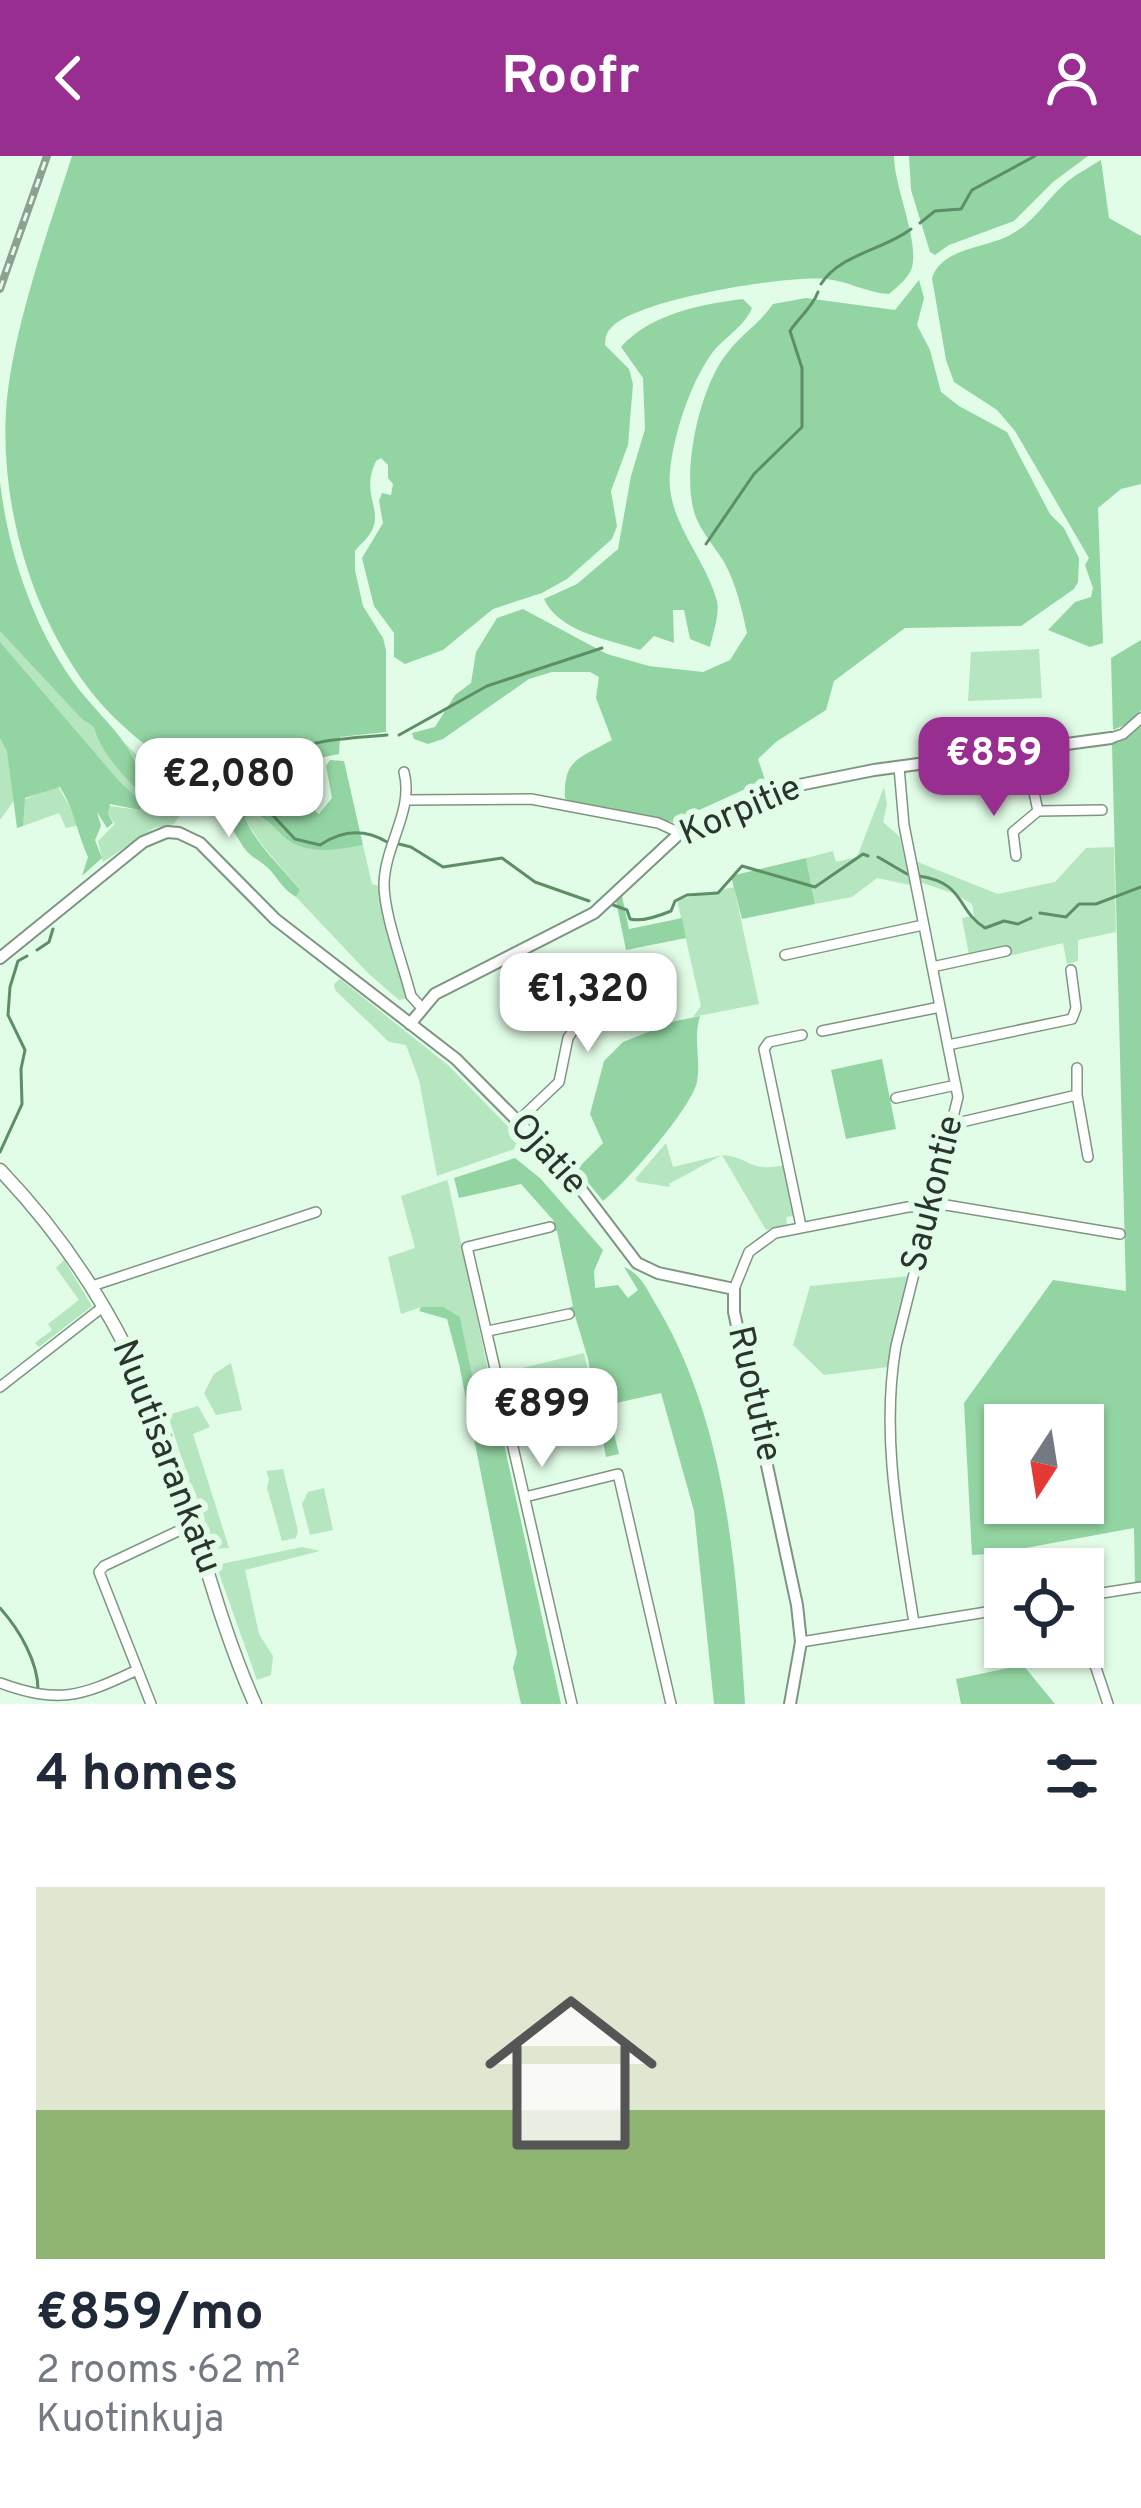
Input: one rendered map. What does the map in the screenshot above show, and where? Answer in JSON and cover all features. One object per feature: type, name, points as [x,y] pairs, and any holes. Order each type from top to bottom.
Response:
[{"type":"main road","name":"Nuutisarankatu","points":[[0,1170],[43,1218],[92,1286],[141,1378],[255,1704]]},
{"type":"street","points":[[1111,738],[1141,718]]},
{"type":"street","name":"Korpitie","points":[[422,1008],[439,992],[594,913],[680,833],[783,787],[1111,738]]},
{"type":"street","points":[[1025,750],[1038,811]]},
{"type":"street","name":"Saukontie","points":[[899,767],[904,825],[956,1085],[952,1124],[890,1388],[898,1523],[914,1623]]},
{"type":"street","points":[[404,772],[408,800],[384,886],[411,996],[422,1008],[410,1024]]},
{"type":"street","points":[[408,800],[531,799],[658,824],[680,833]]},
{"type":"street","points":[[1016,856],[1014,829],[1038,811],[1102,811]]},
{"type":"street","name":"Ojatie","points":[[0,958],[143,842],[167,832],[179,833],[200,843],[275,919],[456,1059],[568,1172],[637,1263],[658,1273],[734,1289]]},
{"type":"street","points":[[785,955],[923,925]]},
{"type":"street","points":[[932,967],[1006,952]]},
{"type":"street","points":[[948,1045],[1072,1019],[1076,1008],[1071,970]]},
{"type":"street","points":[[518,1121],[559,1082],[568,1038],[576,1026],[606,1005],[664,979]]},
{"type":"street","points":[[822,1031],[940,1007]]},
{"type":"street","points":[[802,1035],[769,1042],[764,1048],[802,1226]]},
{"type":"street","points":[[1077,1068],[1088,1156]]},
{"type":"street","points":[[896,1098],[956,1085]]},
{"type":"street","points":[[952,1124],[1077,1095]]},
{"type":"street","name":"Ruotutie","points":[[790,1704],[801,1642],[773,1480],[734,1312],[739,1269],[753,1247],[776,1233],[802,1226],[931,1204],[1120,1234]]},
{"type":"street","points":[[92,1286],[316,1212]]},
{"type":"street","points":[[550,1227],[466,1247],[572,1704]]},
{"type":"street","points":[[0,1388],[104,1306]]},
{"type":"street","points":[[488,1331],[569,1314]]},
{"type":"street","points":[[525,1497],[618,1474],[671,1704]]},
{"type":"street","points":[[151,1704],[99,1572],[193,1524]]},
{"type":"street","points":[[1104,1593],[1141,1587]]},
{"type":"street","points":[[801,1642],[984,1612]]},
{"type":"street","points":[[1096,1668],[1108,1704]]},
{"type":"street","points":[[0,1683],[33,1701],[62,1702],[135,1671]]},
{"type":"green space","points":[[72,156],[894,156],[913,262],[906,278],[889,294],[826,279],[779,281],[680,299],[626,317],[611,328],[605,345],[629,369],[633,384],[628,445],[611,491],[617,526],[612,539],[567,579],[493,609],[443,650],[405,664],[394,657],[394,633],[374,606],[362,558],[383,523],[382,493],[391,495],[393,484],[388,465],[381,458],[376,461],[370,482],[375,520],[355,551],[355,570],[363,606],[386,650],[386,732],[340,737],[339,754],[289,757],[277,787],[289,797],[314,798],[319,814],[332,798],[326,766],[330,760],[344,761],[363,845],[332,850],[301,847],[260,817],[250,813],[245,818],[300,890],[296,897],[247,851],[208,797],[104,707],[59,643],[27,568],[9,489],[9,381],[23,316]]},
{"type":"green space","points":[[909,156],[1088,156],[1014,221],[949,245],[935,255],[930,252],[911,190]]},
{"type":"green space","points":[[1101,160],[1109,218],[1141,236],[1141,484],[1121,489],[1098,508],[1103,643],[1090,647],[1048,630],[1075,602],[1091,597],[1093,588],[1085,565],[1089,558],[1015,431],[997,410],[954,382],[932,278],[952,256],[1014,233],[1068,181]]},
{"type":"green space","points":[[919,280],[924,298],[917,325],[930,350],[941,392],[1007,432],[1079,558],[1074,589],[1021,626],[905,628],[834,681],[826,710],[758,759],[765,780],[673,822],[575,805],[565,798],[571,767],[612,740],[596,698],[599,677],[590,672],[552,672],[529,679],[443,739],[428,744],[414,739],[412,733],[435,727],[455,695],[471,683],[476,652],[497,618],[523,609],[607,654],[649,666],[703,672],[730,660],[747,633],[745,624],[728,570],[698,522],[690,483],[695,435],[708,387],[733,346],[773,304],[806,298],[895,310]]},
{"type":"green space","points":[[743,299],[752,308],[710,356],[695,382],[670,471],[674,506],[717,601],[710,647],[690,639],[684,610],[673,610],[674,643],[654,636],[640,650],[572,627],[544,599],[577,584],[618,549],[645,429],[643,378],[621,347],[661,319]]},
{"type":"green space","points":[[0,482],[16,560],[45,635],[72,680],[119,736],[144,779],[162,795],[160,805],[120,772],[94,727],[0,631]]},
{"type":"green space","points":[[0,547],[86,722],[160,805],[163,798],[145,783],[124,742],[186,806],[174,824],[154,828],[103,862],[98,841],[115,824],[109,806],[140,810],[93,758],[18,795],[0,820]]},
{"type":"green space","points":[[1141,640],[1141,710],[1132,722],[1113,730],[1111,658]]},
{"type":"green space","points":[[0,642],[142,803],[140,810],[110,804],[113,823],[107,828],[97,812],[101,826],[95,840],[102,858],[82,876],[88,857],[60,787],[25,798],[23,826],[17,828],[7,751],[0,738]]},
{"type":"green space","points":[[1039,649],[1042,698],[968,701],[971,652]]},
{"type":"green space","points":[[1141,726],[1141,1583],[1135,1584],[1134,1528],[1026,1548],[984,1548],[984,1554],[972,1555],[964,1403],[1053,1280],[1126,1291],[1112,744]]},
{"type":"green space","points":[[58,786],[80,825],[66,828],[59,813],[23,826],[23,800]]},
{"type":"green space","points":[[884,787],[883,822],[900,837],[910,885],[877,878],[852,897],[815,904],[806,858],[833,851],[836,862],[857,857]]},
{"type":"green space","points":[[249,813],[300,843],[363,845],[408,998],[399,1000],[369,974],[296,897],[300,890],[257,838],[245,818]]},
{"type":"green space","points":[[1114,847],[1116,932],[1078,940],[1078,961],[1067,964],[1063,943],[1009,956],[1005,948],[969,955],[962,918],[974,916],[972,904],[920,882],[915,861],[998,894],[1055,882],[1086,848]]},
{"type":"green space","points":[[806,858],[815,904],[742,919],[731,876]]},
{"type":"green space","points":[[734,887],[759,1004],[693,1017],[701,1006],[677,900]]},
{"type":"green space","points":[[622,896],[629,929],[682,918],[686,938],[626,950],[616,901]]},
{"type":"green space","points":[[340,979],[449,1066],[526,1145],[437,1176],[419,1080],[406,1045],[389,1042],[335,990]]},
{"type":"green space","points":[[700,1016],[698,1074],[692,1094],[656,1145],[603,1201],[577,1169],[603,1143],[590,1114],[604,1061],[623,1042]]},
{"type":"green space","points":[[882,1059],[896,1129],[846,1139],[831,1070]]},
{"type":"green space","points":[[666,1143],[673,1167],[722,1155],[670,1187],[638,1182],[635,1179]]},
{"type":"green space","points":[[722,1155],[756,1166],[784,1165],[794,1216],[786,1217],[787,1225],[766,1230]]},
{"type":"green space","points":[[515,1158],[540,1178],[603,1250],[594,1271],[595,1288],[618,1285],[628,1298],[638,1290],[624,1267],[630,1270],[648,1290],[681,1353],[700,1401],[724,1500],[745,1704],[714,1704],[694,1511],[661,1393],[607,1405],[619,1454],[606,1457],[588,1359],[575,1316],[571,1316],[557,1231],[550,1223],[554,1221],[521,1184],[459,1198],[454,1178]]},
{"type":"green space","points":[[447,1180],[494,1398],[477,1400],[460,1317],[421,1307],[401,1314],[388,1257],[415,1248],[401,1196]]},
{"type":"green space","points":[[64,1260],[92,1306],[39,1347],[35,1343],[52,1330],[48,1324],[79,1300],[56,1268]]},
{"type":"green space","points":[[910,1276],[888,1367],[824,1375],[793,1345],[810,1286]]},
{"type":"green space","points":[[421,1307],[443,1307],[460,1317],[477,1399],[494,1398],[561,1704],[521,1704],[513,1668],[517,1653],[459,1364],[447,1319],[419,1311]]},
{"type":"green space","points":[[584,1353],[595,1403],[510,1421],[502,1373]]},
{"type":"green space","points":[[231,1363],[242,1410],[216,1415],[204,1393],[214,1374]]},
{"type":"green space","points":[[198,1406],[210,1427],[193,1434],[229,1548],[210,1549],[168,1415]]},
{"type":"green space","points":[[283,1469],[298,1531],[296,1538],[282,1541],[266,1471]]},
{"type":"green space","points":[[324,1488],[333,1530],[310,1535],[302,1504],[308,1492]]},
{"type":"green space","points":[[302,1547],[320,1551],[245,1570],[259,1634],[273,1656],[271,1675],[257,1680],[216,1565]]},
{"type":"green space","points":[[1025,1668],[1055,1704],[961,1704],[956,1679]]},
{"type":"waterway","points":[[920,223],[935,211],[961,209],[972,190],[1035,156]]},
{"type":"waterway","points":[[821,284],[839,266],[911,229]]},
{"type":"waterway","points":[[706,544],[754,474],[802,427],[802,368],[790,331],[818,292]]},
{"type":"waterway","points":[[399,735],[487,686],[602,648]]},
{"type":"waterway","points":[[205,790],[212,785],[223,798],[232,796],[275,758],[302,747],[387,735]]},
{"type":"waterway","points":[[238,796],[265,807],[295,839],[320,845],[354,833],[387,842]]},
{"type":"waterway","points":[[399,844],[443,867],[502,858],[535,882],[589,901]]},
{"type":"waterway","points":[[613,905],[627,910],[630,919],[656,917],[671,911],[675,901],[687,895],[718,893],[742,866],[815,887],[863,854],[868,856]]},
{"type":"waterway","points":[[878,857],[907,874]]},
{"type":"waterway","points":[[919,876],[953,891],[985,928],[1031,918]]},
{"type":"waterway","points":[[1040,913],[1066,917],[1079,904],[1096,904],[1141,887]]},
{"type":"waterway","points":[[37,950],[49,942],[53,929]]},
{"type":"waterway","points":[[0,1152],[22,1104],[25,1050],[8,1015],[18,961],[27,956]]},
{"type":"waterway","points":[[0,1608],[26,1647],[38,1692]]},
{"type":"railway","points":[[0,289],[47,156]]}]
